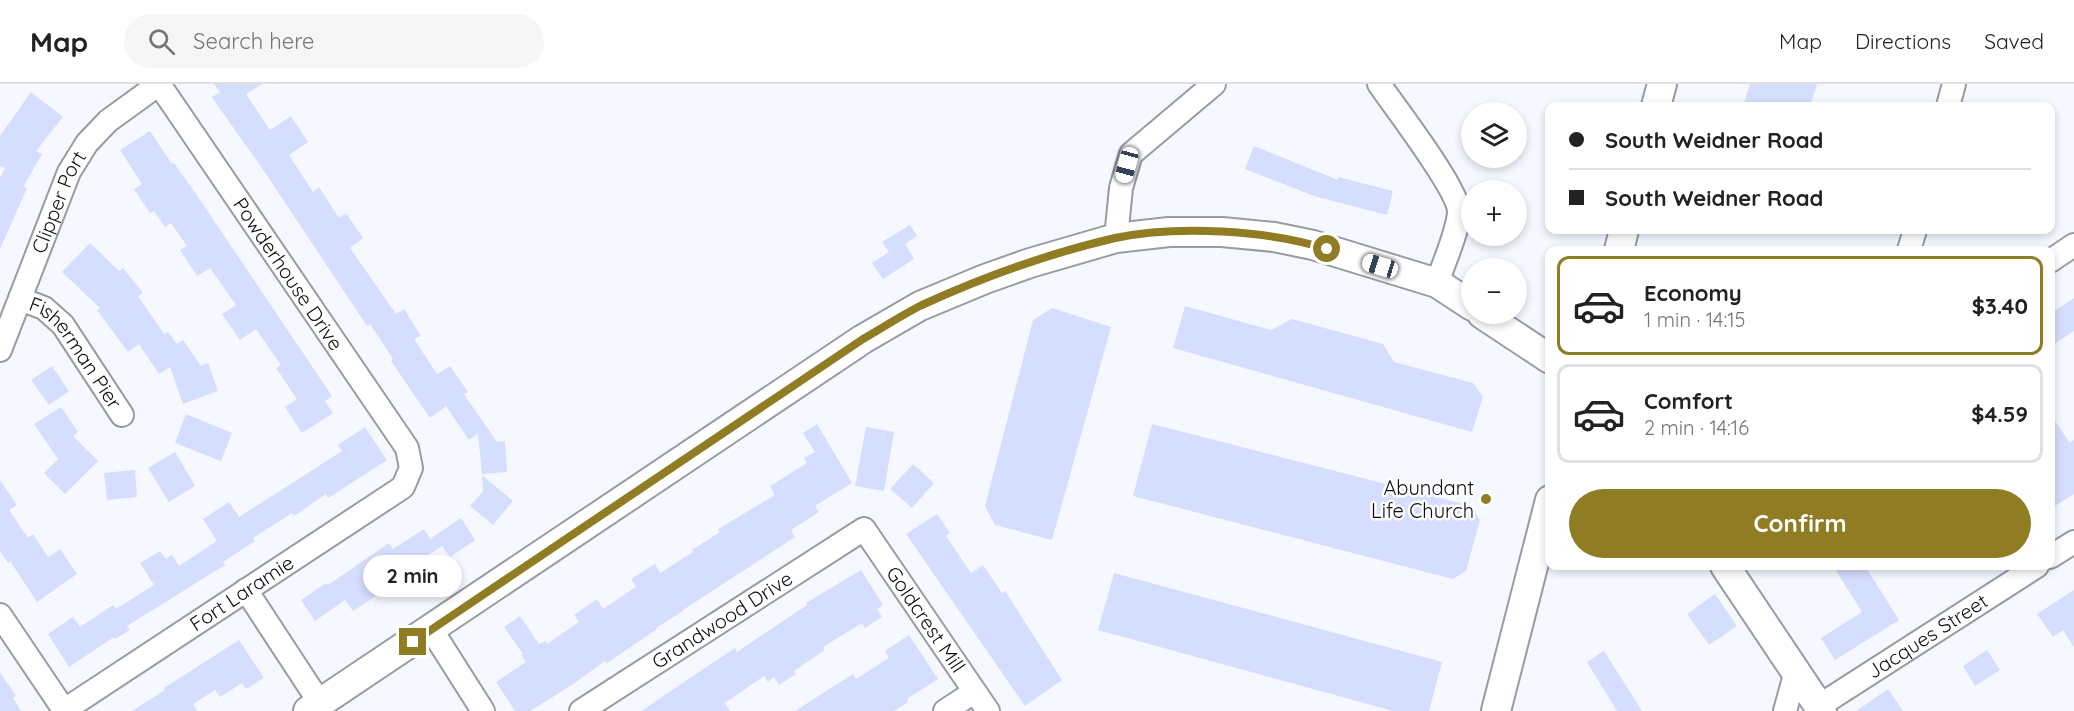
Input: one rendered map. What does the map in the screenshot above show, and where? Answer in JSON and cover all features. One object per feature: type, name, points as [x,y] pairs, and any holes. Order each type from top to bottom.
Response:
[{"type":"main road","points":[[1657,102],[1662,84]]},
{"type":"main road","points":[[314,707],[863,339],[920,306],[985,279],[1030,263],[1116,238],[1169,232],[1222,232],[1274,237],[1313,245],[1437,283],[1461,299]]},
{"type":"main road","points":[[1497,324],[1545,356]]},
{"type":"main road","points":[[1496,711],[1545,520]]},
{"type":"main road","points":[[1728,570],[1820,709]]},
{"type":"street","name":"Clipper Port","points":[[0,350],[69,172],[87,143],[108,121],[159,84]]},
{"type":"street","name":"Powderhouse Drive","points":[[159,84],[407,448],[411,468]]},
{"type":"street","points":[[1116,238],[1120,188],[1131,154],[1214,84]]},
{"type":"street","points":[[1379,84],[1440,172],[1459,210],[1458,221],[1437,283]]},
{"type":"street","points":[[1949,102],[1954,84]]},
{"type":"street","points":[[2055,258],[2074,245]]},
{"type":"street","name":"Fisherman Pier","points":[[20,299],[44,308],[63,325],[122,415]]},
{"type":"street","name":"Fort Laramie","points":[[63,711],[403,487],[411,468]]},
{"type":"street","name":"Goldcrest Mill","points":[[864,529],[988,711]]},
{"type":"street","name":"Grandwood Drive","points":[[581,711],[864,529]]},
{"type":"street","points":[[2055,554],[2074,542]]},
{"type":"street","name":"Jacques Street","points":[[1820,709],[2031,570]]},
{"type":"street","points":[[246,590],[314,707]]},
{"type":"street","points":[[0,615],[63,711]]},
{"type":"street","points":[[431,630],[483,711]]},
{"type":"street","points":[[1785,711],[1796,671]]},
{"type":"street","points":[[945,711],[974,692]]},
{"type":"building","points":[[214,84],[262,84],[246,94],[270,130],[291,116],[308,142],[289,155],[313,192],[319,187],[339,218],[346,213],[363,238],[350,248],[396,314],[404,309],[421,336],[414,339],[437,374],[450,366],[468,392],[464,394],[497,442],[505,441],[507,472],[482,474],[478,434],[469,440],[446,406],[430,418],[391,361],[393,359],[370,324],[367,326],[212,97],[220,92]]},
{"type":"building","points":[[1750,84],[1817,84],[1811,102],[1744,102]]},
{"type":"building","points":[[31,92],[63,117],[36,151],[42,154],[23,187],[27,188],[0,249],[0,178],[5,168],[0,166],[0,136]]},
{"type":"building","points":[[150,131],[196,194],[332,396],[325,401],[333,413],[302,433],[285,407],[297,399],[276,368],[281,365],[256,329],[240,340],[222,314],[236,305],[210,268],[197,276],[180,250],[187,246],[171,223],[165,227],[154,211],[150,213],[134,189],[142,184],[120,150]]},
{"type":"building","points":[[1254,146],[1338,180],[1338,177],[1393,191],[1387,215],[1314,196],[1245,169]]},
{"type":"building","points":[[910,225],[917,236],[905,244],[914,259],[883,279],[872,263],[889,252],[882,242]]},
{"type":"building","points":[[90,243],[119,271],[123,268],[143,293],[138,296],[164,334],[168,332],[177,344],[183,340],[201,366],[208,363],[218,391],[183,404],[170,367],[159,374],[139,344],[128,352],[97,310],[100,308],[62,272]]},
{"type":"building","points":[[2074,298],[2074,331],[2055,344],[2055,311]]},
{"type":"building","points":[[1185,306],[1271,330],[1292,319],[1383,344],[1394,362],[1473,383],[1483,397],[1472,432],[1173,348]]},
{"type":"building","points":[[1052,308],[1111,327],[1052,540],[995,525],[985,506],[1033,320]]},
{"type":"building","points":[[52,366],[69,391],[49,405],[31,380]]},
{"type":"building","points":[[61,407],[78,432],[73,436],[98,461],[65,494],[44,473],[58,459],[34,424]]},
{"type":"building","points":[[186,414],[232,433],[221,461],[175,443]]},
{"type":"building","points":[[2055,421],[2070,443],[2074,440],[2074,494],[2055,506]]},
{"type":"building","points":[[817,424],[852,483],[815,506],[819,512],[791,530],[795,537],[572,685],[530,711],[515,711],[496,682],[526,662],[504,627],[520,616],[539,644],[545,641],[547,644],[579,622],[574,615],[597,599],[603,609],[636,587],[631,579],[655,564],[660,573],[693,552],[692,550],[720,532],[718,529],[775,495],[770,486],[807,463],[804,458],[815,452],[803,433]]},
{"type":"building","points":[[1152,424],[1471,506],[1480,520],[1466,571],[1453,579],[1133,496]]},
{"type":"building","points":[[365,427],[387,460],[328,498],[326,494],[294,516],[292,513],[253,538],[255,541],[223,562],[225,565],[127,626],[130,630],[115,639],[114,637],[69,667],[48,634],[73,617],[80,627],[113,605],[116,609],[154,585],[140,563],[160,551],[166,559],[172,555],[179,566],[217,541],[203,519],[229,502],[239,517],[342,451],[338,445]]},
{"type":"building","points":[[866,427],[894,432],[884,491],[855,486]]},
{"type":"building","points":[[175,452],[195,486],[169,502],[148,468]]},
{"type":"building","points":[[913,464],[934,483],[912,508],[890,489]]},
{"type":"building","points":[[135,470],[137,497],[107,500],[104,473]]},
{"type":"building","points":[[482,475],[513,501],[493,525],[470,506],[483,491]]},
{"type":"building","points":[[0,480],[17,505],[9,510],[28,538],[33,534],[48,557],[60,549],[77,574],[37,602],[10,561],[8,563],[0,551]]},
{"type":"building","points":[[937,514],[950,533],[946,536],[971,573],[983,565],[1002,593],[1005,591],[1062,680],[1025,706],[906,534]]},
{"type":"building","points":[[461,518],[475,540],[450,557],[442,546],[408,568],[405,564],[372,584],[379,594],[353,611],[345,600],[315,621],[301,600],[326,583],[328,585],[389,543],[393,549],[424,529],[430,539]]},
{"type":"building","points":[[861,570],[883,605],[877,609],[882,617],[865,628],[862,623],[823,647],[825,650],[794,671],[796,674],[779,685],[774,677],[768,682],[764,676],[725,703],[730,711],[641,711],[735,648],[737,652],[807,605],[806,603]]},
{"type":"building","points":[[1836,570],[1868,570],[1899,620],[1835,660],[1821,638],[1862,612]]},
{"type":"building","points":[[1114,573],[1442,662],[1429,711],[1393,711],[1098,630]]},
{"type":"building","points":[[2074,590],[2074,647],[2063,630],[2053,637],[2037,614]]},
{"type":"building","points":[[1715,594],[1737,626],[1709,645],[1687,614]]},
{"type":"building","points":[[909,635],[938,679],[907,699],[908,702],[894,711],[795,711],[853,674],[856,679],[889,658],[885,651]]},
{"type":"building","points":[[239,640],[264,678],[246,689],[242,683],[220,697],[215,690],[193,704],[197,711],[132,711],[165,690],[164,688]]},
{"type":"building","points":[[1987,650],[2000,670],[1975,686],[1963,666]]},
{"type":"building","points":[[1604,651],[1642,711],[1617,711],[1587,662]]},
{"type":"building","points":[[0,672],[16,696],[13,698],[21,711],[0,711]]},
{"type":"building","points":[[1888,689],[1903,711],[1856,711]]},
{"type":"place","name":"Abundant Life Church","points":[[1486,499]]},
{"type":"route","points":[[413,642],[863,339],[920,306],[1030,263],[1116,238],[1169,232],[1222,232],[1274,237],[1327,249]]}]
